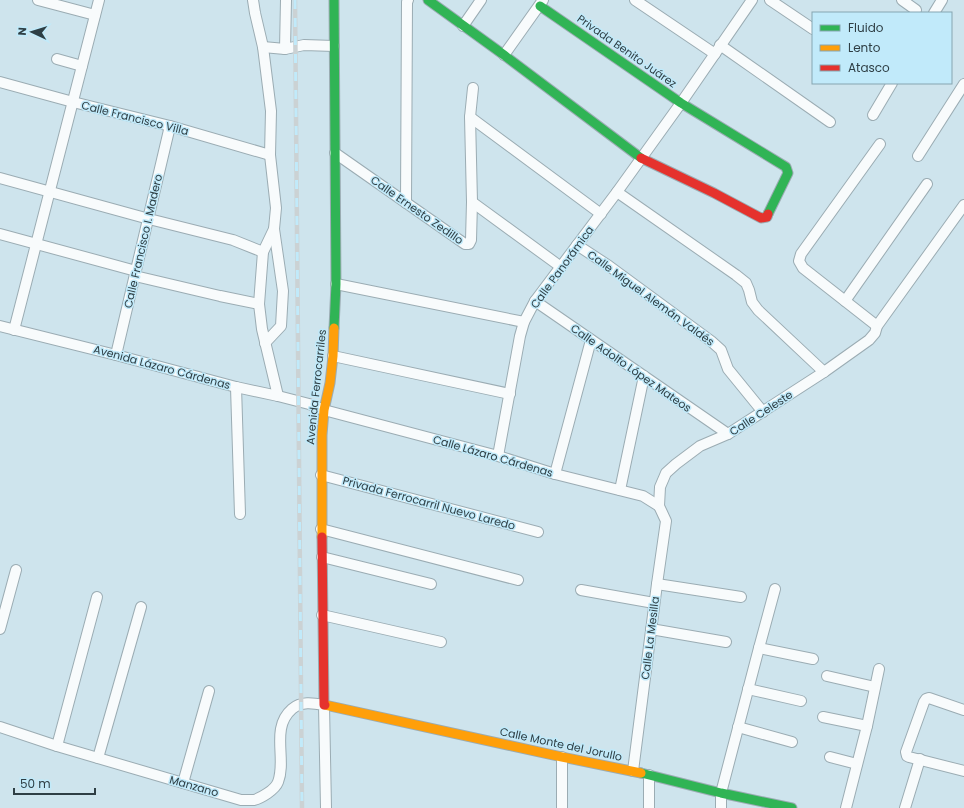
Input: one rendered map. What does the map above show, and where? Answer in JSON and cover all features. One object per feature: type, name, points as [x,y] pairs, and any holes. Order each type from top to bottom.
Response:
[{"type":"street","points":[[38,0],[95,15]]},
{"type":"street","points":[[14,330],[99,0]]},
{"type":"street","points":[[253,0],[263,47],[271,111],[270,155],[276,208],[274,230],[283,292],[281,326],[266,344]]},
{"type":"street","points":[[285,49],[286,0]]},
{"type":"street","name":"Avenida Ferrocarriles","points":[[324,705],[321,475],[324,410],[330,383],[333,356],[336,284],[334,0]]},
{"type":"street","points":[[406,202],[408,0]]},
{"type":"street","points":[[428,0],[641,158]]},
{"type":"street","points":[[462,26],[481,0]]},
{"type":"street","points":[[635,0],[715,54]]},
{"type":"street","points":[[681,103],[752,0]]},
{"type":"street","points":[[770,0],[812,28]]},
{"type":"street","points":[[902,0],[916,10]]},
{"type":"street","points":[[935,12],[942,0]]},
{"type":"street","points":[[504,55],[541,3]]},
{"type":"street","name":"Privada Benito Juárez","points":[[541,3],[681,103],[786,167],[788,174],[767,217],[761,218],[714,193],[641,158]]},
{"type":"street","points":[[263,47],[285,49],[304,45],[334,46]]},
{"type":"street","points":[[720,45],[830,122]]},
{"type":"street","points":[[57,59],[82,66]]},
{"type":"street","name":"Calle Francisco Villa","points":[[0,82],[170,126],[270,155]]},
{"type":"street","points":[[873,116],[891,84]]},
{"type":"street","points":[[918,156],[964,84]]},
{"type":"street","name":"Calle Ernesto Zedillo","points":[[335,153],[465,244],[469,244],[471,240],[472,202],[470,117],[473,88]]},
{"type":"street","name":"Calle Panorámica","points":[[498,456],[520,336],[524,322],[535,301],[601,214],[681,103]]},
{"type":"street","points":[[470,117],[601,214]]},
{"type":"street","name":"Calle Francisco I. Madero","points":[[116,355],[170,126]]},
{"type":"street","points":[[877,326],[803,268],[799,261],[801,254],[880,144]]},
{"type":"street","points":[[0,178],[149,219],[233,240],[263,252]]},
{"type":"street","points":[[845,301],[927,184]]},
{"type":"street","points":[[617,192],[746,283],[752,302],[758,310],[824,372]]},
{"type":"street","points":[[472,202],[561,267]]},
{"type":"street","name":"Calle Celeste","points":[[659,506],[660,487],[666,473],[676,464],[700,446],[728,434],[763,412],[824,372],[868,340],[875,333],[877,326],[963,208]]},
{"type":"street","points":[[274,230],[263,252],[259,304],[262,329],[278,396]]},
{"type":"street","points":[[0,234],[220,296],[259,304]]},
{"type":"street","name":"Calle Miguel Alemán Valdés","points":[[577,245],[609,266],[711,340],[721,350],[728,369],[763,412]]},
{"type":"street","points":[[336,284],[524,322]]},
{"type":"street","name":"Calle Adolfo López Mateos","points":[[535,301],[728,434]]},
{"type":"street","name":"Avenida Lázaro Cárdenas","points":[[0,326],[236,387],[304,402],[324,410]]},
{"type":"street","points":[[555,474],[591,340]]},
{"type":"street","points":[[333,356],[510,394]]},
{"type":"street","points":[[620,490],[644,376]]},
{"type":"street","points":[[236,387],[240,514]]},
{"type":"street","name":"Calle Lázaro Cárdenas","points":[[324,410],[498,456],[555,474],[643,496],[659,506]]},
{"type":"street","name":"Privada Ferrocarril Nuevo Laredo","points":[[321,475],[538,532]]},
{"type":"street","name":"Calle La Mesilla","points":[[633,771],[666,520],[659,506]]},
{"type":"street","points":[[321,529],[518,580]]},
{"type":"street","points":[[322,557],[431,584]]},
{"type":"street","points":[[0,629],[16,570]]},
{"type":"street","points":[[657,584],[741,597]]},
{"type":"street","points":[[721,808],[721,793],[775,589]]},
{"type":"street","points":[[581,590],[654,603]]},
{"type":"street","points":[[57,746],[96,597]]},
{"type":"street","points":[[98,758],[141,607]]},
{"type":"street","points":[[322,615],[441,642]]},
{"type":"street","points":[[651,629],[726,642]]},
{"type":"street","points":[[759,648],[814,659]]},
{"type":"street","points":[[846,808],[867,726],[879,669]]},
{"type":"street","points":[[827,676],[875,687]]},
{"type":"street","points":[[748,689],[801,701]]},
{"type":"street","points":[[183,783],[209,691]]},
{"type":"street","points":[[964,710],[929,698],[926,699],[906,752],[907,756],[964,771]]},
{"type":"street","name":"Manzano","points":[[0,727],[57,746],[183,783],[241,804],[267,794],[277,784],[281,770],[280,734],[283,722],[288,712],[302,703],[324,705]]},
{"type":"street","points":[[324,705],[326,808]]},
{"type":"street","name":"Calle Monte del Jorullo","points":[[324,705],[633,771],[721,793],[792,808]]},
{"type":"street","points":[[823,716],[867,726]]},
{"type":"street","points":[[738,727],[792,742]]},
{"type":"street","points":[[562,757],[562,808]]},
{"type":"street","points":[[830,757],[857,764]]},
{"type":"street","points":[[905,808],[920,759]]},
{"type":"street","points":[[649,775],[649,808]]},
{"type":"railway","points":[[295,0],[302,808]]},
{"type":"traffic: fast","points":[[334,0],[336,284],[334,328]]},
{"type":"traffic: fast","points":[[428,0],[641,158]]},
{"type":"traffic: fast","points":[[540,6],[681,103],[786,167],[788,173],[768,214]]},
{"type":"traffic: fast","points":[[641,773],[721,793],[792,808]]},
{"type":"traffic: slow","points":[[322,537],[322,435],[324,410],[330,383],[334,328]]},
{"type":"traffic: slow","points":[[325,705],[641,773]]},
{"type":"traffic: jam","points":[[641,158],[714,193],[761,218],[767,217],[768,214]]},
{"type":"traffic: jam","points":[[322,537],[325,705]]}]
